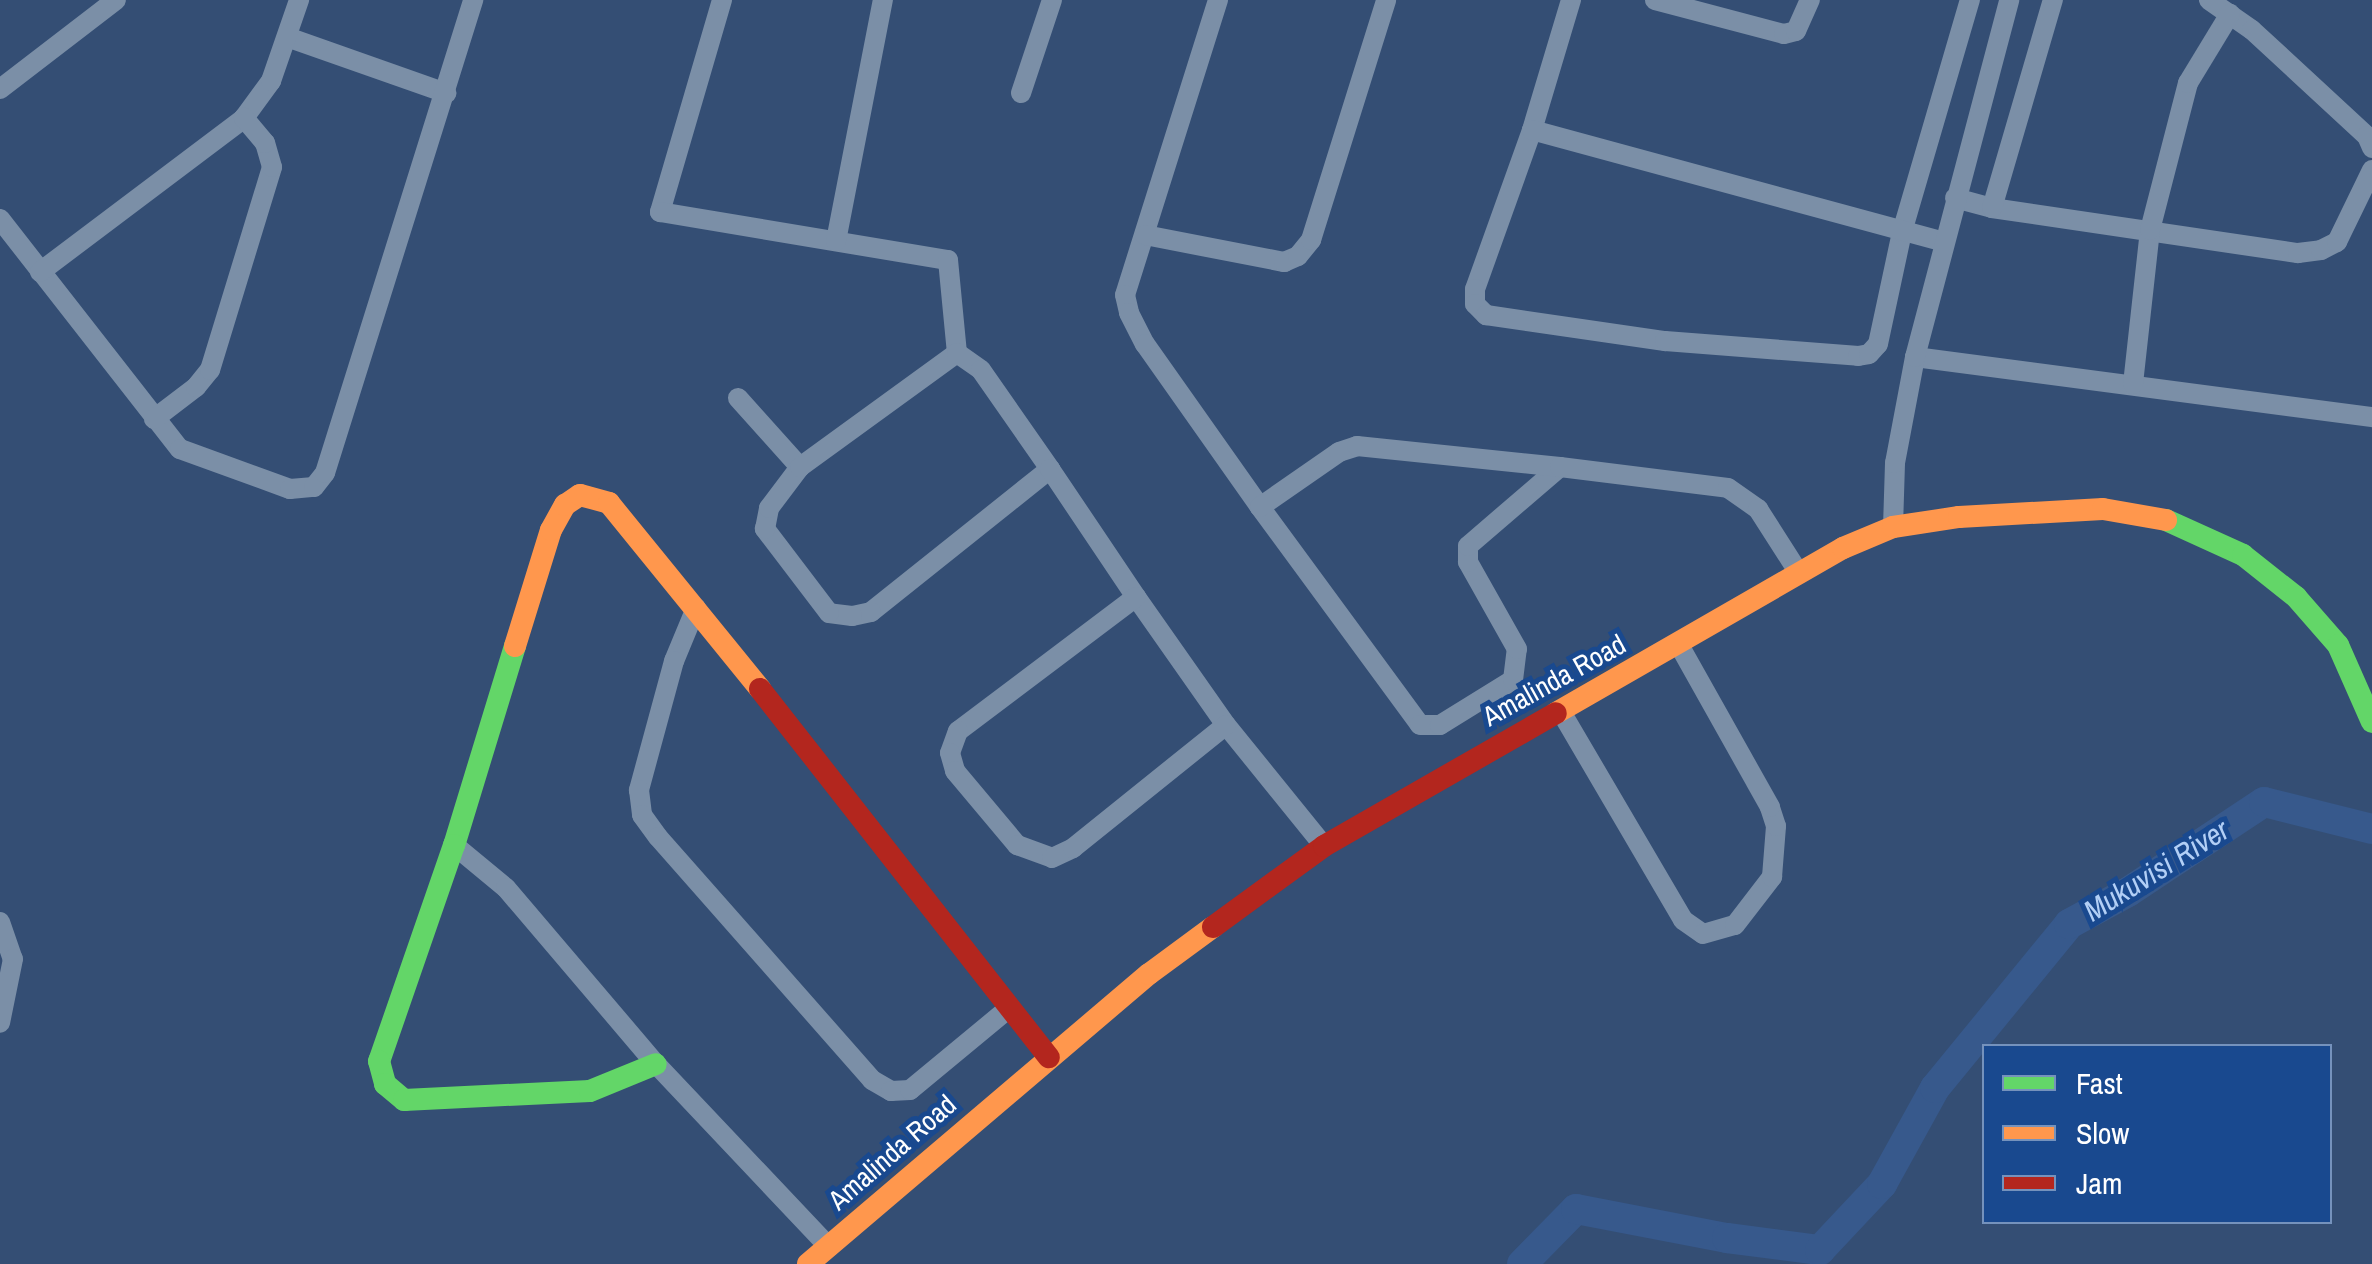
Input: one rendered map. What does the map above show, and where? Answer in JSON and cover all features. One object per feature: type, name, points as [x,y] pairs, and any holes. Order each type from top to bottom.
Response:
[{"type":"street","points":[[0,90],[116,0]]},
{"type":"street","points":[[40,272],[244,118],[271,80],[299,0]]},
{"type":"street","points":[[0,219],[180,448],[202,460],[304,490],[322,481],[473,0]]},
{"type":"street","points":[[722,0],[660,212],[935,254],[948,260],[957,353],[981,370],[1226,725],[1324,846]]},
{"type":"street","points":[[836,241],[884,0]]},
{"type":"street","points":[[1021,93],[1052,0]]},
{"type":"street","points":[[1218,0],[1126,296],[1129,313],[1145,344],[1420,726],[1432,727],[1509,685],[1516,673],[1517,649],[1468,562],[1468,546],[1560,468]]},
{"type":"street","points":[[1145,234],[1284,262],[1298,256],[1311,240],[1386,0]]},
{"type":"street","points":[[1571,0],[1532,130],[1475,289],[1475,304],[1486,316],[1665,341],[1870,354],[1878,344],[1902,232],[1970,0]]},
{"type":"street","points":[[1655,0],[1784,34],[1796,31],[1810,0]]},
{"type":"street","points":[[1894,527],[1895,463],[1915,357],[2009,0]]},
{"type":"street","points":[[1992,208],[2054,0]]},
{"type":"street","points":[[2209,0],[2230,14],[2367,136],[2372,148]]},
{"type":"street","points":[[2133,384],[2150,230],[2188,83],[2230,14]]},
{"type":"street","points":[[287,37],[446,93]]},
{"type":"street","points":[[154,419],[196,387],[210,370],[272,167],[265,143],[244,118]]},
{"type":"street","points":[[1532,130],[1944,242]]},
{"type":"street","points":[[1956,198],[1992,208],[2298,253],[2321,250],[2337,242],[2371,178]]},
{"type":"street","points":[[957,353],[800,467],[768,508],[765,529],[829,612],[852,616],[871,612],[1050,469]]},
{"type":"street","points":[[1915,357],[2372,417]]},
{"type":"street","points":[[738,398],[800,467]]},
{"type":"street","points":[[1260,507],[1339,452],[1357,446],[1728,488],[1758,509],[1798,573]]},
{"type":"street","points":[[656,1064],[590,1090],[404,1100],[385,1084],[378,1061],[454,846],[546,549],[566,505],[580,495],[609,503],[1049,1058]]},
{"type":"street","name":"Amalinda Road","points":[[808,1264],[1149,974],[1324,846],[1679,645],[1798,573],[1843,548],[1894,527],[1958,517],[2104,509],[2168,520],[2243,555],[2296,597],[2338,645],[2372,722]]},
{"type":"street","points":[[1136,597],[958,731],[950,753],[955,771],[1017,846],[1052,858],[1073,848],[1226,725]]},
{"type":"street","points":[[696,608],[674,661],[639,790],[642,815],[658,836],[872,1080],[891,1091],[910,1090],[1008,1010]]},
{"type":"street","points":[[1560,710],[1683,920],[1702,934],[1735,924],[1772,876],[1776,826],[1770,807],[1679,645]]},
{"type":"street","points":[[454,846],[506,888],[656,1064],[829,1247]]},
{"type":"street","points":[[0,922],[13,959],[0,1024]]},
{"type":"waterway","name":"Mukuvisi River","points":[[1522,1264],[1576,1209],[1727,1238],[1820,1250],[1882,1184],[1935,1088],[2069,924],[2128,892],[2264,802],[2372,829]]},
{"type":"traffic: fast","points":[[2166,520],[2243,555],[2296,597],[2338,645],[2372,722]]},
{"type":"traffic: fast","points":[[515,646],[454,845],[379,1061],[385,1084],[404,1100],[590,1091],[656,1064]]},
{"type":"traffic: slow","points":[[515,646],[551,530],[565,505],[580,495],[609,503],[760,689]]},
{"type":"traffic: slow","points":[[1556,713],[1843,548],[1893,527],[1959,517],[2103,509],[2166,520]]},
{"type":"traffic: slow","points":[[808,1264],[1149,974],[1213,927]]},
{"type":"traffic: jam","points":[[760,689],[1049,1057]]},
{"type":"traffic: jam","points":[[1213,927],[1324,846],[1556,713]]}]
